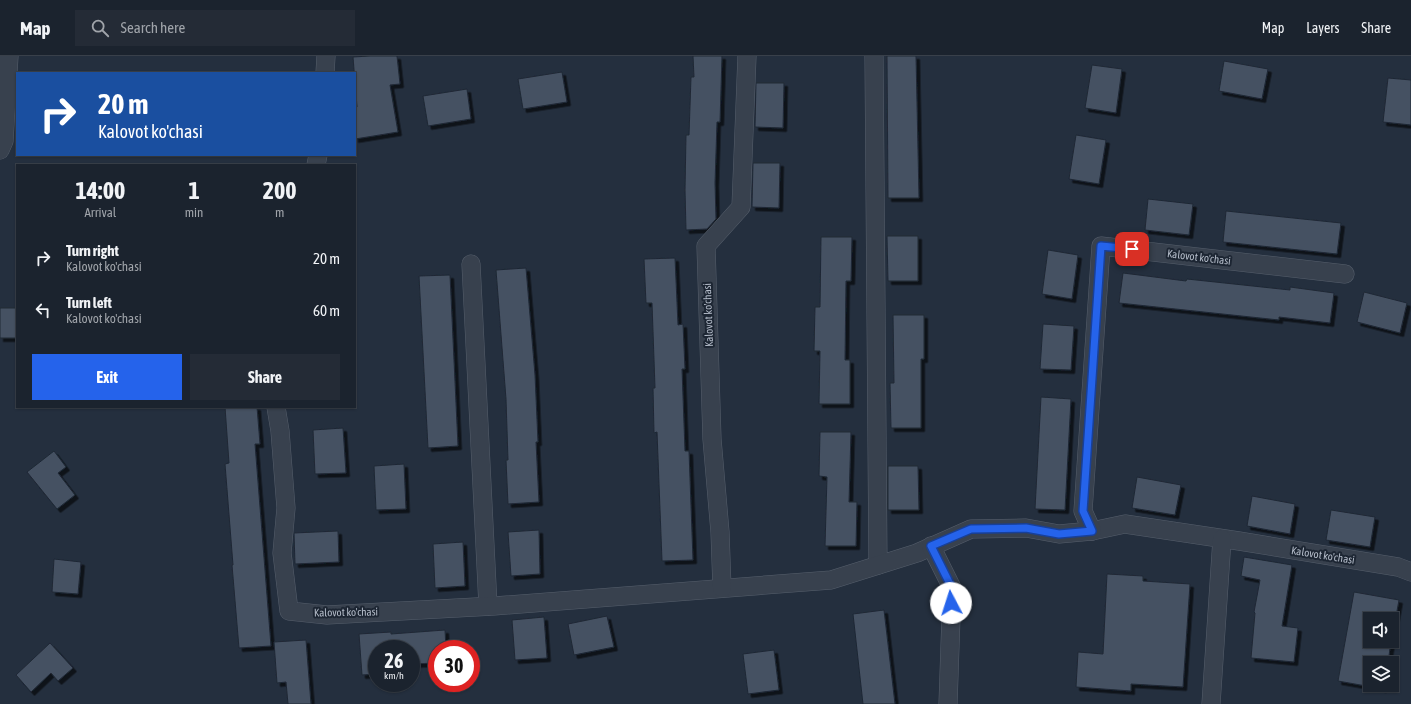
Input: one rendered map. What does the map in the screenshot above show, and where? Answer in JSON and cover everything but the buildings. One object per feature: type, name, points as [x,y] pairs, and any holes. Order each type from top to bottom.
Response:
[{"type":"street","points":[[0,150],[4,140],[9,56]]},
{"type":"street","points":[[325,72],[326,56]]},
{"type":"street","name":"Kalovot ko'chasi","points":[[722,588],[720,532],[712,439],[706,246],[742,207],[747,56]]},
{"type":"street","points":[[874,56],[878,565]]},
{"type":"street","name":"Kalovot ko'chasi","points":[[1092,531],[1083,511],[1101,246],[1345,274]]},
{"type":"street","points":[[471,264],[488,606]]},
{"type":"street","name":"Kalovot ko'chasi","points":[[276,408],[280,431],[286,508],[282,553],[289,611],[327,614],[488,606],[831,580],[917,553],[971,529],[1026,528],[1059,534],[1092,531],[1125,524],[1398,568],[1411,572]]},
{"type":"street","points":[[1210,704],[1222,539]]},
{"type":"street","points":[[931,546],[952,588],[948,704]]},
{"type":"route","points":[[951,603],[952,588],[931,546],[971,529],[1026,528],[1059,534],[1092,531],[1083,511],[1101,246],[1132,249]]}]
